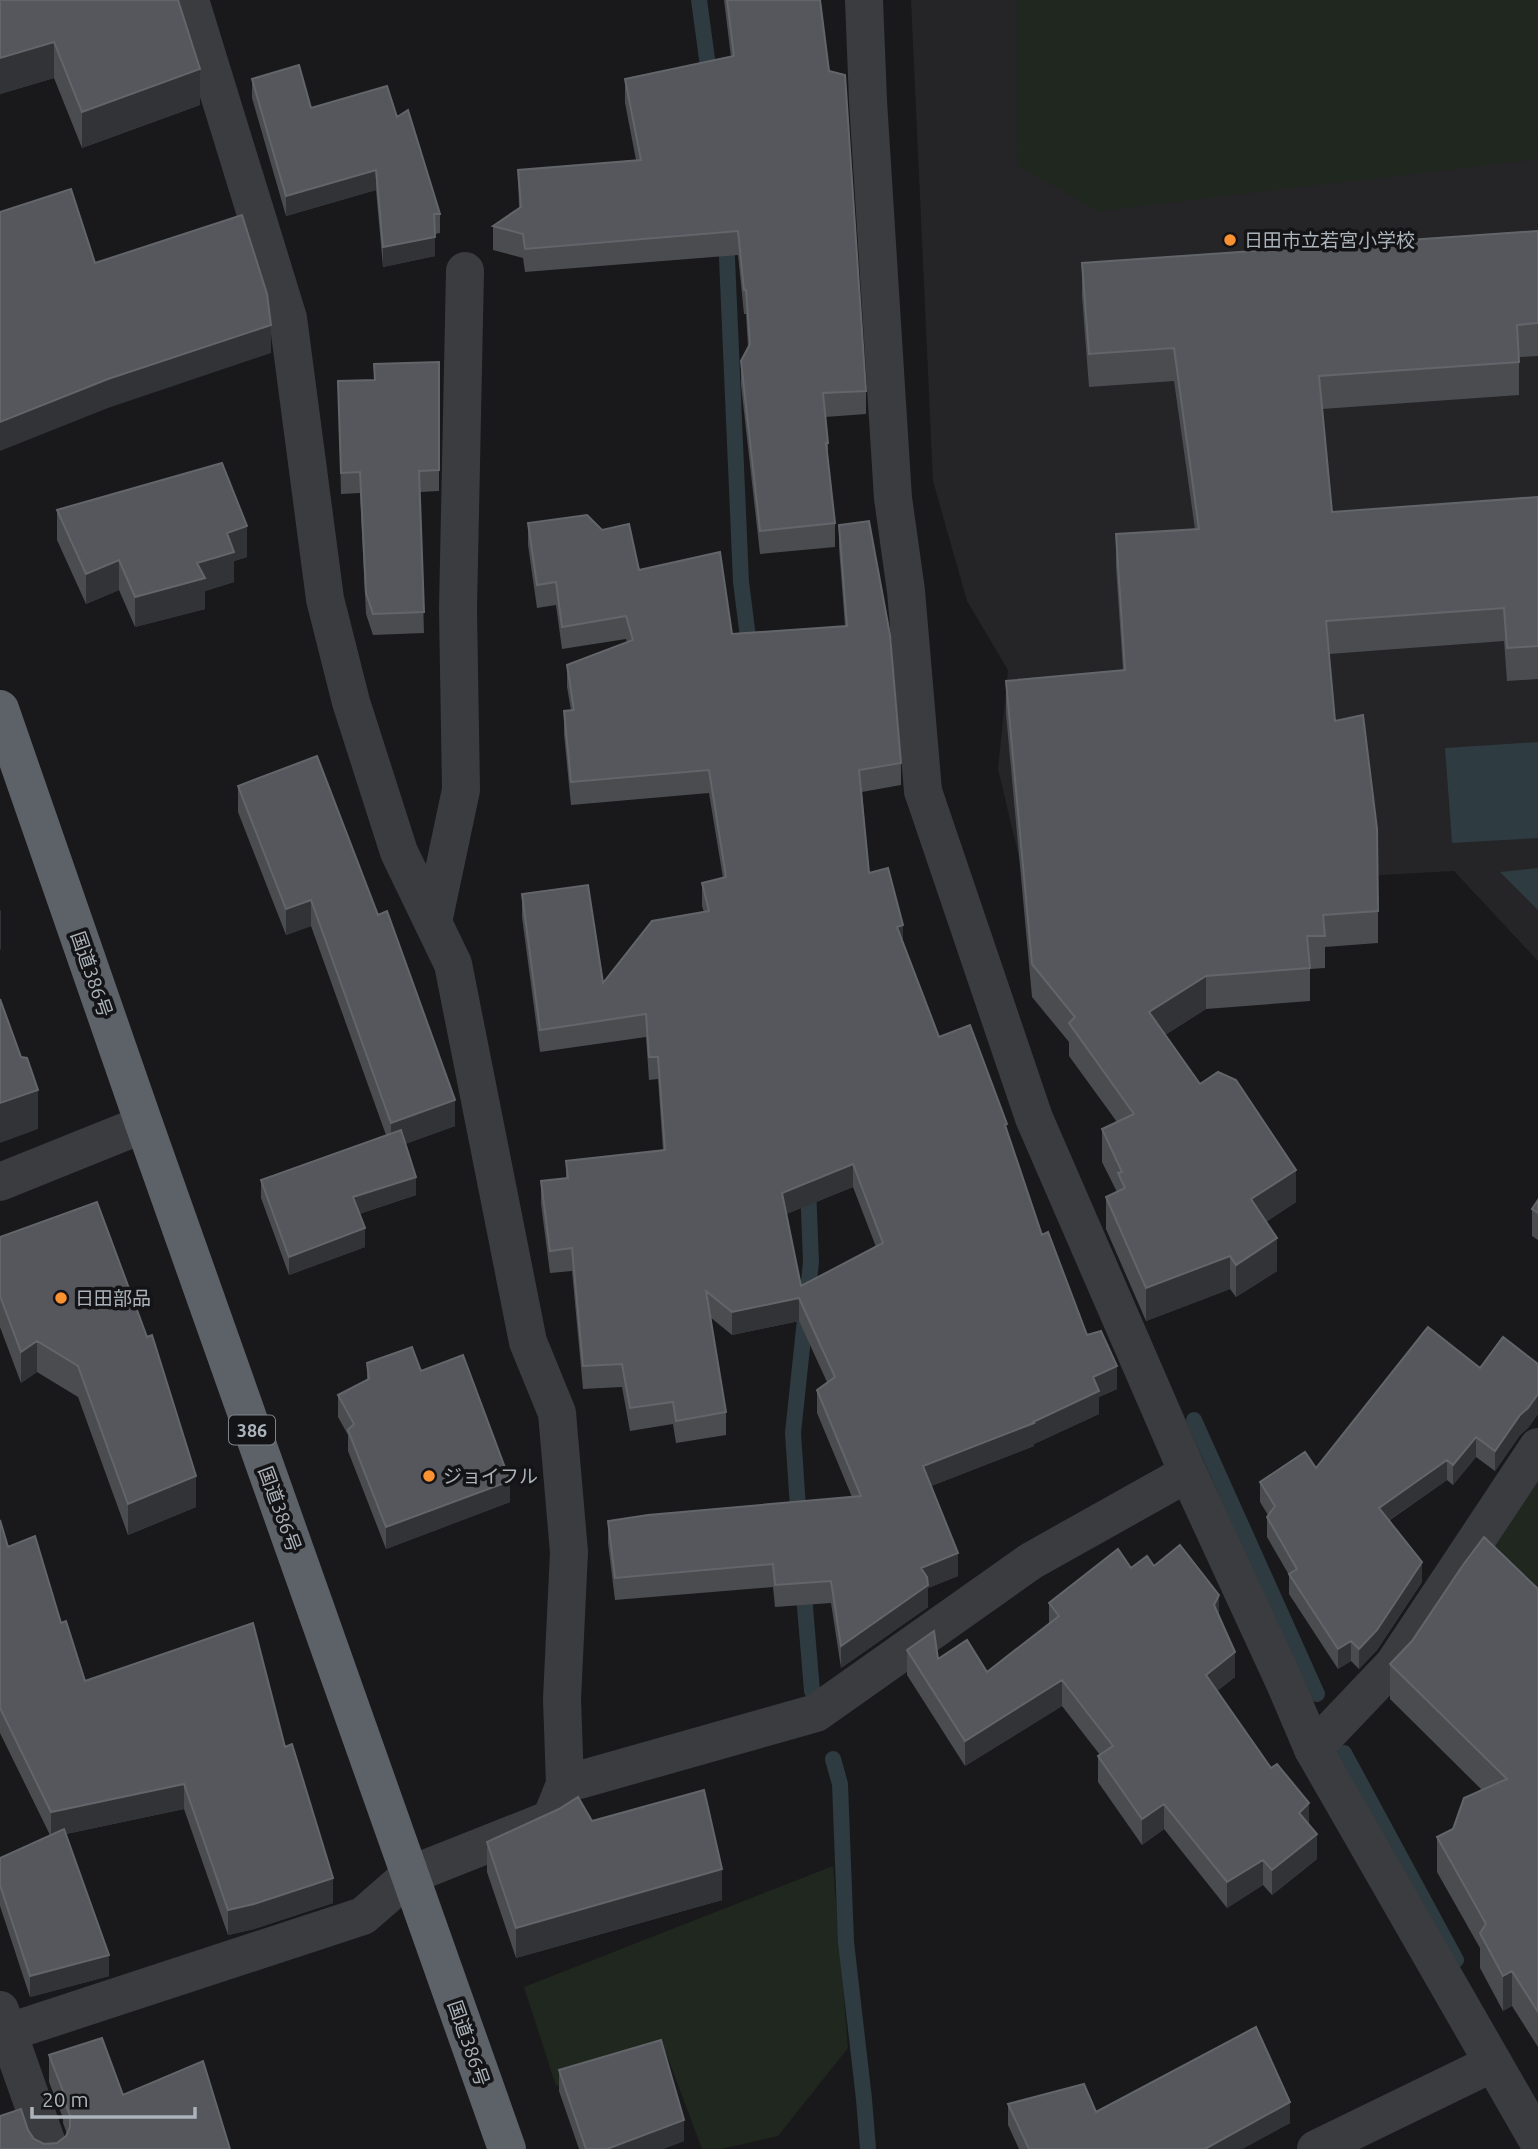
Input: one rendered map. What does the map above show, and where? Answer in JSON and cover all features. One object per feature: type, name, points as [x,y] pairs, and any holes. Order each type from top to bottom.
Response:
[{"type":"highway","name":"国道386号","points":[[0,709],[507,2149]]},
{"type":"street","points":[[49,2149],[3,2026],[363,1916],[410,1875],[551,1819],[565,1784],[562,1699],[569,1552],[557,1413],[528,1342],[453,964],[400,852],[351,702],[325,599],[288,318],[190,0]]},
{"type":"street","points":[[864,0],[893,498],[905,590],[923,791],[1034,1118],[1188,1473],[1284,1681],[1312,1749],[1538,2141]]},
{"type":"street","points":[[433,922],[461,790],[458,610],[465,271]]},
{"type":"street","points":[[0,1182],[144,1124]]},
{"type":"street","points":[[1312,1749],[1394,1664],[1538,1447]]},
{"type":"street","points":[[565,1784],[816,1713],[1031,1561],[1188,1473]]},
{"type":"street","points":[[1316,2149],[1493,2063]]},
{"type":"shaded area","name":"日田市立若宮小学校","points":[[911,0],[1538,0],[1538,961],[1454,871],[1028,895],[998,769],[1008,670],[967,601],[933,481]]},
{"type":"shaded area","points":[[1017,0],[1536,0],[1538,159],[1098,211],[1018,166]]},
{"type":"shaded area","points":[[1538,742],[1538,838],[1452,843],[1445,748]]},
{"type":"shaded area","points":[[1538,868],[1538,910],[1500,872]]},
{"type":"shaded area","points":[[1538,1476],[1538,1607],[1480,1552]]},
{"type":"shaded area","points":[[833,1866],[848,2048],[778,2136],[721,2149],[702,2149],[666,2053],[556,2086],[524,1987]]},
{"type":"building","points":[[0,0],[178,0],[200,69],[82,112],[54,42],[0,58]]},
{"type":"building","points":[[727,0],[820,0],[829,71],[845,75],[866,391],[823,393],[835,523],[760,531],[741,361],[750,344],[738,231],[525,249],[523,234],[493,226],[521,207],[518,170],[641,160],[625,79],[734,56]]},
{"type":"building","points":[[299,65],[311,108],[387,86],[397,117],[408,110],[440,214],[434,214],[435,237],[383,247],[376,170],[286,196],[252,79]]},
{"type":"building","points":[[71,189],[95,263],[242,215],[267,294],[271,325],[108,379],[0,422],[0,212]]},
{"type":"building","points":[[1538,231],[1538,323],[1517,325],[1519,362],[1319,376],[1332,512],[1538,497],[1538,646],[1507,648],[1504,608],[1326,621],[1335,721],[1363,715],[1377,829],[1378,911],[1323,915],[1325,936],[1307,936],[1310,968],[1206,976],[1149,1012],[1200,1084],[1218,1072],[1236,1080],[1296,1170],[1251,1199],[1277,1238],[1236,1265],[1230,1256],[1146,1288],[1106,1197],[1125,1188],[1118,1173],[1122,1172],[1102,1129],[1134,1114],[1069,1023],[1075,1017],[1032,964],[1006,681],[1125,670],[1116,534],[1199,529],[1174,348],[1089,354],[1082,263]]},
{"type":"building","points":[[439,362],[439,470],[419,471],[424,612],[373,614],[366,593],[360,472],[341,473],[338,381],[375,380],[374,364]]},
{"type":"building","points":[[222,463],[247,526],[227,533],[234,552],[197,563],[205,578],[135,597],[119,560],[86,574],[57,510]]},
{"type":"building","points":[[587,515],[602,530],[629,524],[639,570],[720,552],[732,634],[847,626],[839,525],[869,521],[890,635],[901,763],[859,770],[869,873],[888,868],[903,925],[897,927],[939,1037],[970,1025],[1007,1124],[1005,1125],[1042,1235],[1048,1232],[1087,1335],[1101,1331],[1117,1366],[1093,1377],[1099,1391],[1034,1423],[923,1466],[958,1553],[921,1568],[927,1577],[928,1585],[841,1646],[831,1581],[775,1585],[773,1564],[615,1578],[608,1521],[861,1496],[817,1390],[835,1377],[799,1298],[732,1312],[706,1291],[726,1412],[676,1421],[673,1402],[630,1408],[622,1364],[583,1366],[572,1248],[550,1251],[541,1181],[568,1178],[566,1161],[665,1150],[658,1057],[649,1057],[646,1014],[540,1030],[522,894],[588,885],[603,983],[652,921],[709,911],[702,883],[726,877],[709,770],[571,782],[564,711],[574,710],[567,665],[633,640],[626,616],[562,627],[556,582],[537,585],[528,523]],"holes":[[[853,1164],[883,1243],[801,1286],[782,1193]]]},
{"type":"building","points":[[317,756],[378,915],[387,911],[455,1100],[391,1123],[311,900],[286,909],[238,786]]},
{"type":"building","points":[[0,999],[21,1057],[27,1058],[38,1090],[0,1103]]},
{"type":"building","points":[[401,1130],[416,1177],[353,1197],[365,1228],[289,1257],[261,1180]]},
{"type":"building","points":[[1538,1200],[1538,1213],[1532,1209]]},
{"type":"building","points":[[97,1202],[147,1337],[152,1335],[196,1476],[128,1504],[78,1366],[37,1341],[21,1352],[0,1296],[0,1237]]},
{"type":"building","points":[[1428,1327],[1480,1368],[1503,1337],[1538,1364],[1538,1394],[1495,1451],[1476,1437],[1453,1465],[1447,1460],[1379,1508],[1422,1562],[1377,1630],[1359,1649],[1351,1641],[1338,1649],[1289,1574],[1297,1569],[1267,1517],[1275,1506],[1260,1482],[1305,1452],[1316,1468]]},
{"type":"building","name":"ジョイフル","points":[[412,1347],[421,1371],[463,1355],[510,1481],[386,1527],[348,1430],[354,1424],[338,1395],[369,1379],[367,1363]]},
{"type":"building","points":[[0,1520],[8,1547],[35,1536],[61,1623],[66,1621],[85,1681],[253,1623],[285,1747],[292,1744],[333,1878],[228,1910],[184,1784],[51,1812],[0,1708]]},
{"type":"building","points":[[1484,1537],[1538,1589],[1538,2012],[1512,1971],[1503,1976],[1480,1933],[1486,1924],[1437,1837],[1453,1829],[1464,1798],[1507,1779],[1390,1664],[1412,1641]]},
{"type":"building","points":[[1180,1545],[1219,1595],[1214,1605],[1235,1652],[1206,1675],[1271,1768],[1277,1764],[1309,1803],[1299,1813],[1317,1834],[1272,1870],[1263,1860],[1227,1882],[1164,1804],[1142,1819],[1098,1756],[1113,1746],[1062,1680],[965,1741],[907,1650],[934,1631],[938,1659],[967,1640],[987,1672],[1059,1616],[1049,1603],[1118,1549],[1131,1568],[1147,1556],[1154,1566]]},
{"type":"building","points":[[704,1790],[722,1869],[516,1928],[487,1842],[559,1809],[578,1797],[592,1821]]},
{"type":"building","points":[[64,1829],[109,1955],[30,1976],[0,1885],[0,1858]]},
{"type":"building","points":[[1256,2027],[1290,2102],[1205,2149],[1029,2149],[1008,2104],[1084,2084],[1096,2112]]},
{"type":"building","points":[[102,2038],[123,2095],[203,2061],[230,2149],[0,2149],[0,2116],[21,2109],[34,2139],[44,2144],[57,2143],[66,2136],[70,2127],[70,2116],[49,2055]]},
{"type":"building","points":[[661,2040],[684,2120],[607,2149],[586,2149],[559,2070]]},
{"type":"waterway","points":[[699,0],[710,81]]},
{"type":"waterway","points":[[726,235],[741,582],[750,653]]},
{"type":"waterway","points":[[799,1523],[793,1433],[811,1262],[808,1186]]},
{"type":"waterway","points":[[1194,1420],[1317,1694]]},
{"type":"waterway","points":[[803,1583],[812,1691]]},
{"type":"waterway","points":[[1344,1753],[1456,1960]]},
{"type":"waterway","points":[[833,1759],[840,1784],[846,1942],[868,2149]]},
{"type":"place","name":"日田市立若宮小学校","points":[[1230,240]]},
{"type":"place","name":"日田部品","points":[[61,1298]]},
{"type":"place","name":"ジョイフル","points":[[429,1476]]}]
